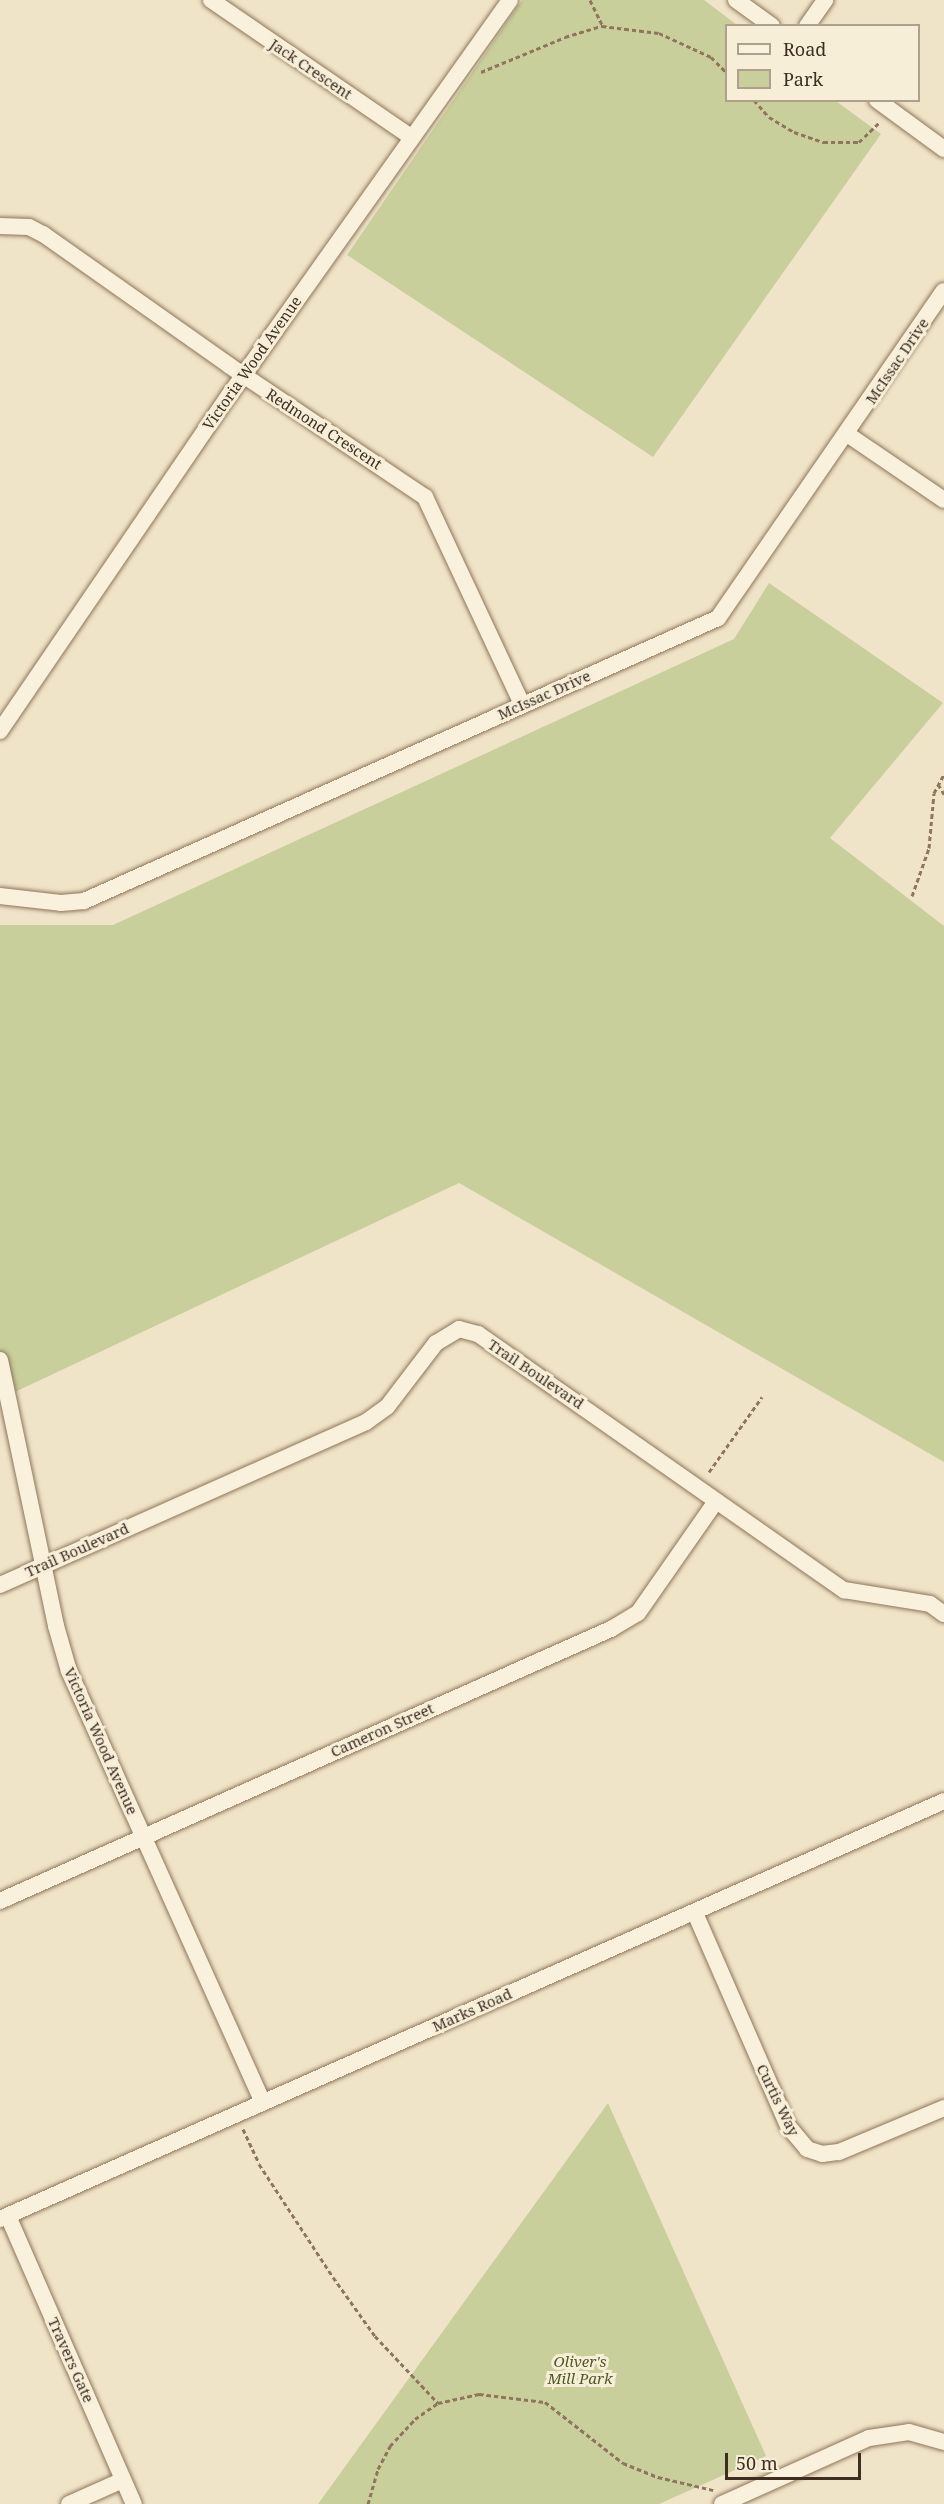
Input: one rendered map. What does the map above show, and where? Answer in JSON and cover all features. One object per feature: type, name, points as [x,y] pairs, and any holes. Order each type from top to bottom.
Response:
[{"type":"street","name":"Jack Crescent","points":[[211,0],[411,137]]},
{"type":"street","name":"Victoria Wood Avenue","points":[[0,731],[243,375],[510,0]]},
{"type":"street","points":[[735,0],[769,24]]},
{"type":"street","points":[[808,24],[825,0]]},
{"type":"street","points":[[884,105],[944,149]]},
{"type":"street","name":"Redmond Crescent","points":[[0,226],[29,227],[43,234],[243,375],[425,497],[522,704]]},
{"type":"street","name":"McIssac Drive","points":[[0,896],[61,903],[84,901],[718,618],[848,434],[944,291]]},
{"type":"street","points":[[848,434],[944,500]]},
{"type":"street","name":"Trail Boulevard","points":[[0,1585],[366,1422],[387,1407],[436,1343],[459,1329],[478,1334],[844,1590],[930,1604],[944,1614]]},
{"type":"street","name":"Victoria Wood Avenue","points":[[0,1360],[43,1566],[69,1671],[263,2102]]},
{"type":"street","name":"Cameron Street","points":[[0,1901],[611,1629],[638,1613],[716,1501]]},
{"type":"street","name":"Marks Road","points":[[4,2218],[944,1801]]},
{"type":"street","name":"Curtis Way","points":[[695,1913],[788,2126],[807,2149],[822,2154],[838,2152],[944,2108]]},
{"type":"street","name":"Travers Gate","points":[[4,2218],[134,2504]]},
{"type":"street","points":[[720,2497],[869,2438],[909,2432],[944,2442]]},
{"type":"street","points":[[69,2504],[123,2480]]},
{"type":"path","points":[[590,0],[602,26]]},
{"type":"path","points":[[451,83],[602,26],[659,33],[711,57],[725,71]]},
{"type":"path","points":[[756,102],[769,117],[794,132],[823,142],[847,144],[864,140],[884,105]]},
{"type":"path","points":[[912,896],[929,848],[931,810],[938,784],[944,774]]},
{"type":"path","points":[[938,784],[944,794]]},
{"type":"path","points":[[709,1472],[762,1397]]},
{"type":"path","points":[[237,2113],[259,2164],[333,2277],[382,2344],[438,2403]]},
{"type":"path","points":[[368,2504],[378,2469],[390,2446],[438,2403],[479,2394],[545,2402],[623,2463],[720,2497]]},
{"type":"green space","points":[[522,0],[704,0],[736,24],[725,24],[725,102],[837,102],[881,134],[653,457],[347,255]]},
{"type":"green space","points":[[769,583],[943,703],[830,838],[944,926],[944,1462],[459,1183],[0,1399],[0,925],[113,925],[734,639]]},
{"type":"green space","name":"Oliver's Mill Park","points":[[608,2103],[766,2456],[659,2504],[318,2504]]}]
